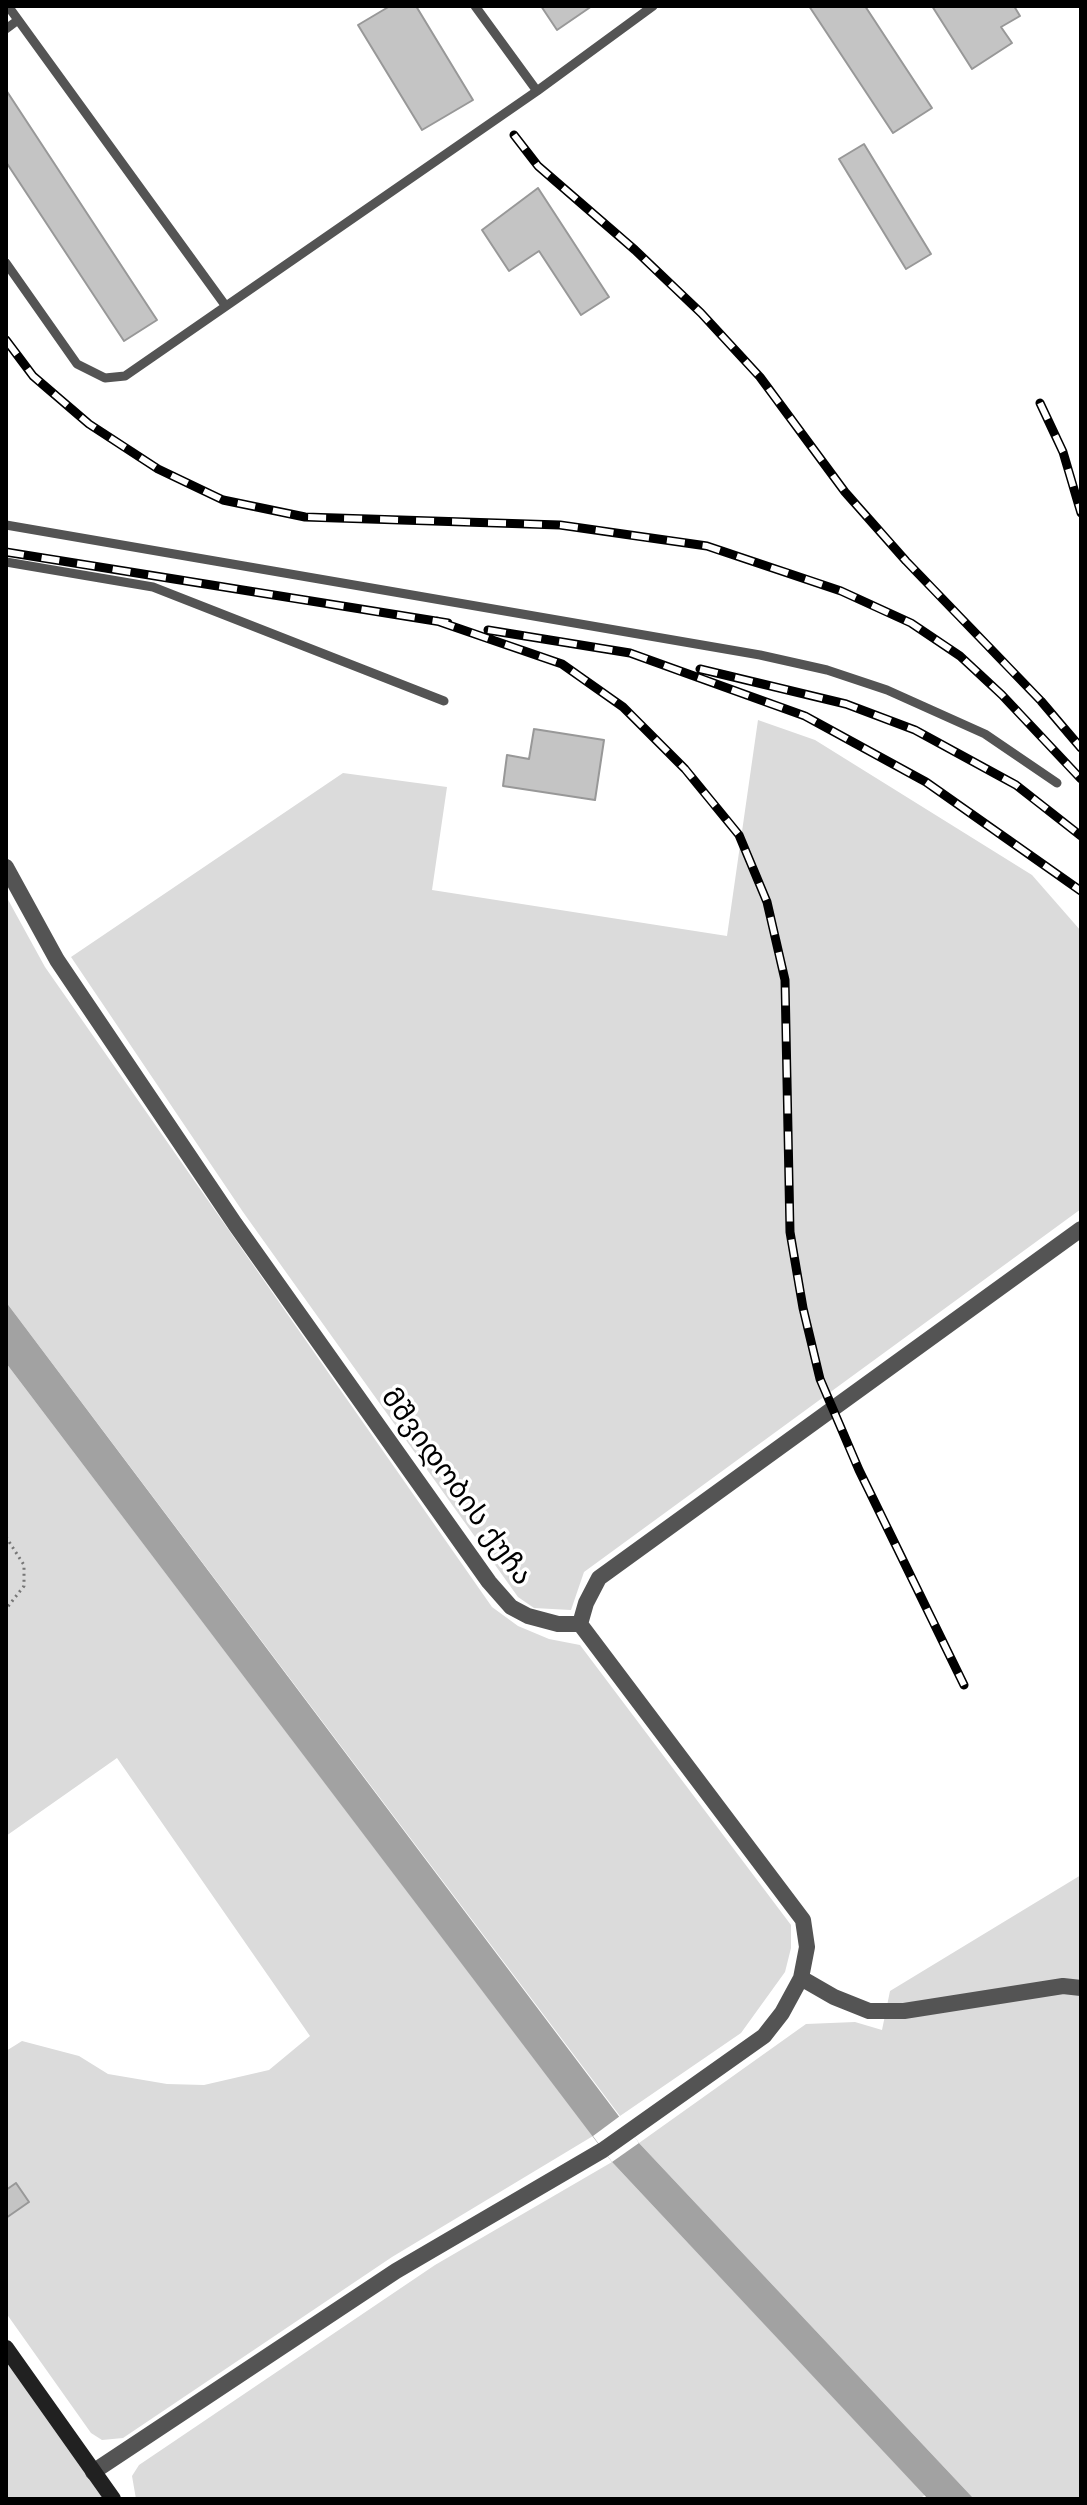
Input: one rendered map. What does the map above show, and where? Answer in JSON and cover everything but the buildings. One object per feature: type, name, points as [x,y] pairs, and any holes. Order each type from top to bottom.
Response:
[{"type":"main road","points":[[6,2348],[113,2499]]},
{"type":"street","name":"მშვიდობის ქუჩა","points":[[6,867],[57,960],[235,1224],[489,1582],[511,1607],[528,1616],[558,1624],[580,1624]]},
{"type":"street","points":[[93,2472],[396,2271],[603,2150],[764,2036],[782,2013],[801,1978],[807,1947],[803,1920],[580,1624],[586,1603],[599,1578],[1081,1229]]},
{"type":"street","points":[[801,1978],[834,1997],[869,2011],[904,2011],[1063,1986],[1081,1988]]},
{"type":"lane","points":[[8,6],[225,305]]},
{"type":"lane","points":[[475,6],[537,91]]},
{"type":"lane","points":[[6,263],[77,364],[105,378],[125,376],[537,91],[653,6]]},
{"type":"lane","points":[[6,29],[18,20]]},
{"type":"lane","points":[[6,525],[745,652],[827,670],[887,690],[985,734],[1057,783]]},
{"type":"lane","points":[[6,562],[153,587],[444,701]]},
{"type":"path","points":[[6,1537],[24,1565],[24,1586],[6,1609]]},
{"type":"shaded area","points":[[758,720],[815,740],[1032,875],[1081,931],[1081,1209],[584,1572],[571,1610],[534,1608],[518,1597],[243,1212],[71,957],[343,773],[447,787],[432,890],[727,936]]},
{"type":"shaded area","points":[[6,896],[45,967],[492,1607],[518,1626],[549,1639],[580,1645],[791,1925],[791,1948],[785,1972],[741,2033],[620,2116],[6,1302]]},
{"type":"shaded area","points":[[6,1302],[639,2143],[974,2499],[928,2499],[612,2162],[6,1363]]},
{"type":"shaded area","points":[[6,1363],[593,2136],[392,2257],[123,2438],[102,2440],[91,2433],[6,2313],[6,2051],[22,2041],[79,2056],[108,2074],[167,2084],[204,2085],[269,2070],[310,2036],[117,1758],[6,1836]]},
{"type":"shaded area","points":[[1081,1875],[1081,2499],[974,2499],[639,2143],[806,2024],[855,2022],[882,2030],[890,1991]]},
{"type":"shaded area","points":[[612,2162],[925,2495],[919,2499],[136,2499],[132,2476],[139,2465],[435,2265]]},
{"type":"shaded area","points":[[6,2362],[106,2499],[6,2499]]},
{"type":"pier","points":[[620,2116],[639,2143],[612,2162],[593,2136]]},
{"type":"railway","points":[[514,135],[538,166],[635,250],[701,313],[760,377],[845,492],[906,561],[1041,701],[1081,748]]},
{"type":"railway","points":[[6,340],[33,376],[89,424],[158,469],[223,500],[305,517],[560,525],[707,546],[841,591],[911,623],[960,656],[1002,695],[1081,779]]},
{"type":"railway","points":[[1040,403],[1063,452],[1081,513]]},
{"type":"railway","points":[[6,552],[448,623]]},
{"type":"railway","points":[[437,621],[562,664],[623,707],[685,769],[739,835],[767,902],[785,980],[790,1232],[803,1308],[820,1379],[859,1470],[964,1685]]},
{"type":"railway","points":[[488,630],[630,653],[805,716],[926,782],[1081,891]]},
{"type":"railway","points":[[700,669],[846,704],[915,730],[1016,785],[1081,836]]}]
